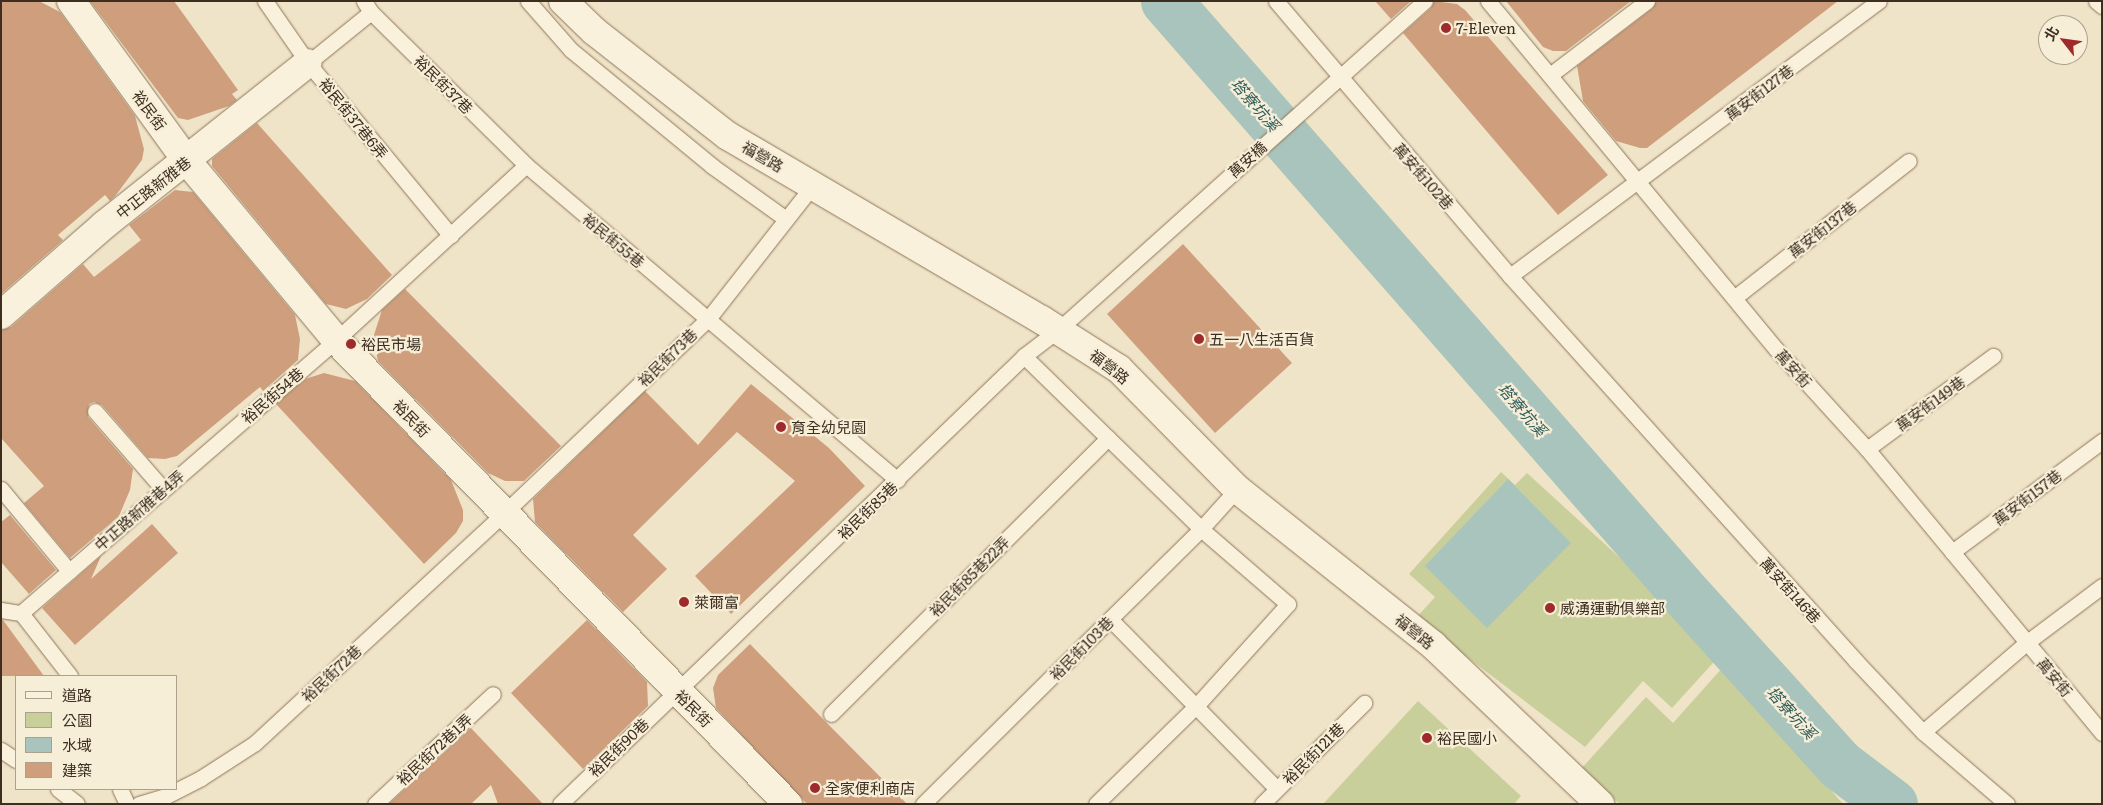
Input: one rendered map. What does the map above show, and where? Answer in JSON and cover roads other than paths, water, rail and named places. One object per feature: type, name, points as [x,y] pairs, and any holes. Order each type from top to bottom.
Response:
[{"type":"street","name":"裕民街","points":[[71,1],[187,161],[336,340],[788,804]]},
{"type":"street","name":"福營路","points":[[563,1],[594,31],[728,136],[813,184],[1058,330],[1119,369],[1237,489],[1433,645],[1600,804]]},
{"type":"street","name":"中正路新雅巷","points":[[1,315],[104,225],[308,63]]},
{"type":"lane","points":[[265,1],[308,63]]},
{"type":"lane","points":[[528,1],[571,50],[712,166],[786,219]]},
{"type":"lane","name":"萬安街102巷","points":[[1276,1],[1338,77],[1510,276],[1662,446]]},
{"type":"lane","name":"萬安橋","points":[[1058,330],[1425,1]]},
{"type":"lane","name":"萬安街","points":[[1488,1],[1734,298],[1867,449],[2102,733]]},
{"type":"lane","points":[[1550,75],[1647,1]]},
{"type":"lane","name":"萬安街127巷","points":[[1639,182],[1880,1]]},
{"type":"lane","points":[[2096,1],[2102,6]]},
{"type":"lane","name":"裕民街37巷6弄","points":[[368,7],[308,63],[450,236]]},
{"type":"lane","name":"裕民街37巷","points":[[368,7],[526,166]]},
{"type":"lane","name":"萬安街137巷","points":[[1734,298],[1909,161]]},
{"type":"lane","points":[[336,340],[526,166]]},
{"type":"lane","name":"裕民街55巷","points":[[526,166],[898,480]]},
{"type":"lane","points":[[1510,276],[1639,182]]},
{"type":"lane","name":"裕民街73巷","points":[[504,514],[708,319],[813,184]]},
{"type":"lane","name":"裕民街85巷","points":[[677,691],[898,480],[1024,356],[1058,330]]},
{"type":"lane","name":"裕民街54巷","points":[[208,449],[336,340]]},
{"type":"lane","points":[[1024,356],[1201,529],[1288,604],[1196,706],[1096,804]]},
{"type":"lane","name":"萬安街149巷","points":[[1867,449],[1993,356]]},
{"type":"lane","points":[[95,411],[162,489]]},
{"type":"lane","name":"裕民街85巷22弄","points":[[831,714],[1108,438]]},
{"type":"lane","name":"萬安街157巷","points":[[1952,552],[2102,441]]},
{"type":"lane","name":"萬安街146巷","points":[[1662,446],[1923,732],[2007,804]]},
{"type":"lane","name":"中正路新雅巷4弄","points":[[21,613],[208,449]]},
{"type":"lane","name":"裕民街103巷","points":[[923,804],[1201,529],[1237,489]]},
{"type":"lane","points":[[1,490],[69,571]]},
{"type":"lane","name":"裕民街72巷","points":[[139,804],[166,796],[202,778],[255,743],[504,514]]},
{"type":"lane","points":[[1923,732],[2026,643],[2102,586]]},
{"type":"lane","points":[[1,610],[21,613],[69,675]]},
{"type":"lane","points":[[1110,619],[1277,789]]},
{"type":"lane","name":"裕民街90巷","points":[[560,804],[677,691]]},
{"type":"lane","name":"裕民街72巷1弄","points":[[375,804],[493,694]]},
{"type":"lane","name":"裕民街121巷","points":[[1262,804],[1364,703]]},
{"type":"lane","points":[[1,750],[15,759]]},
{"type":"lane","points":[[59,790],[77,804]]},
{"type":"lane","points":[[120,790],[127,804]]},
{"type":"water","points":[[1508,479],[1571,543],[1487,628],[1425,566]]},
{"type":"waterway","name":"塔寮坑溪","points":[[1166,1],[1680,588],[1840,765],[1892,804]]},
{"type":"place","name":"7-Eleven","points":[[1446,28]]},
{"type":"place","name":"五一八生活百貨","points":[[1199,339]]},
{"type":"place","name":"裕民市場","points":[[351,344]]},
{"type":"place","name":"育全幼兒園","points":[[781,427]]},
{"type":"place","name":"萊爾富","points":[[684,602]]},
{"type":"place","name":"威湧運動俱樂部","points":[[1550,608]]},
{"type":"place","name":"裕民國小","points":[[1427,738]]},
{"type":"place","name":"全家便利商店","points":[[815,788]]}]
